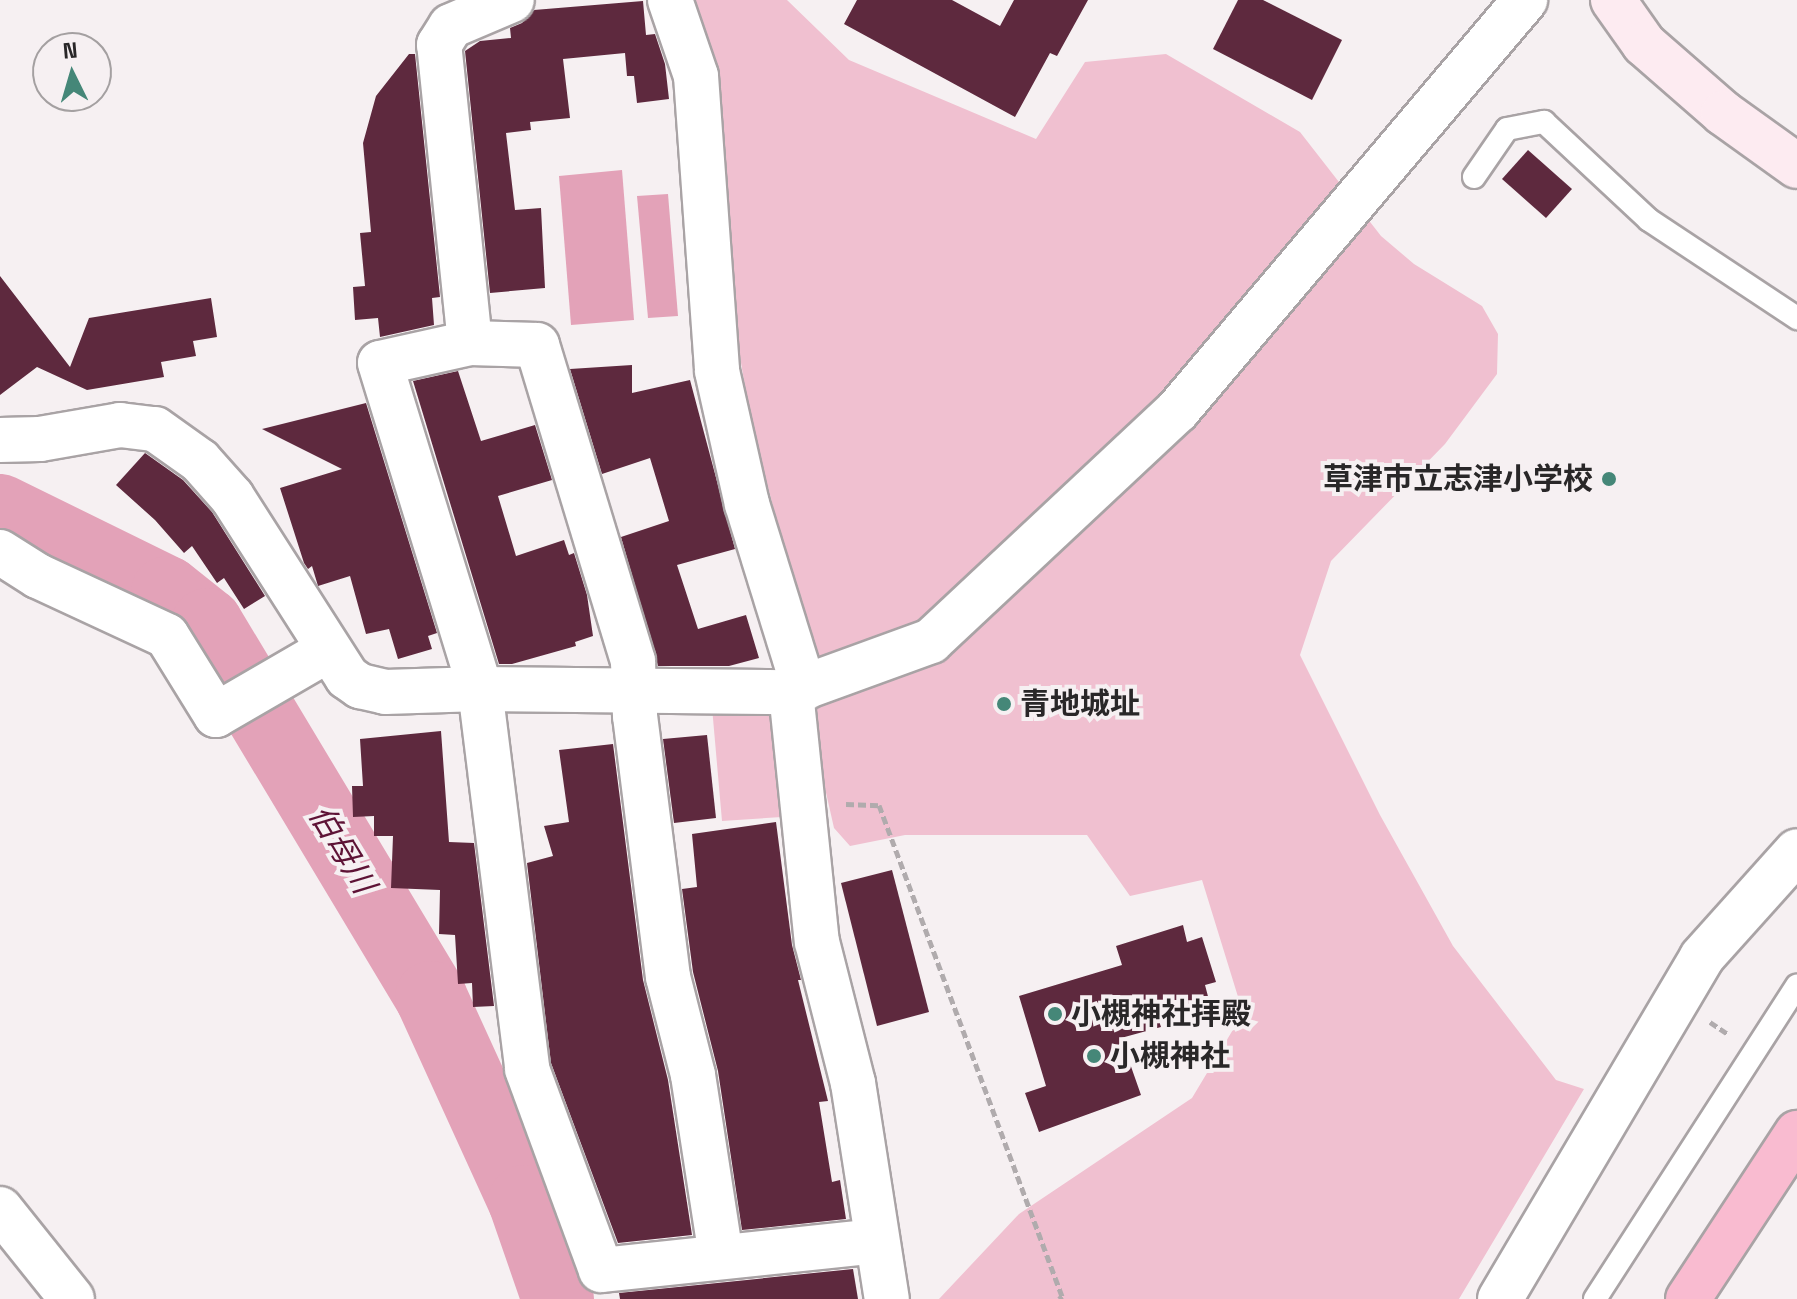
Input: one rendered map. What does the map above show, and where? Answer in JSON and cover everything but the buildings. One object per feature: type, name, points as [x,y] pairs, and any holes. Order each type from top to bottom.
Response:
[{"type":"highway","points":[[1688,1299],[1797,1133]]},
{"type":"street","points":[[470,343],[439,45],[451,26],[512,0]]},
{"type":"street","points":[[670,0],[696,76],[717,371],[747,504],[798,690],[817,942],[853,1083],[887,1299]]},
{"type":"street","points":[[0,440],[40,439],[120,425],[155,429],[200,461],[232,497],[328,650],[347,677],[360,686],[385,692],[480,689],[798,690],[931,641],[1177,411],[1525,0]]},
{"type":"street","points":[[1613,0],[1644,44],[1723,113],[1797,166]]},
{"type":"street","points":[[721,1256],[693,1075],[668,977],[633,690],[633,661],[537,345],[470,343],[380,363],[480,689],[527,1069],[601,1270],[876,1241]]},
{"type":"street","points":[[0,552],[38,576],[167,636],[216,715],[328,650]]},
{"type":"street","points":[[1500,1299],[1702,957],[1797,851]]},
{"type":"street","points":[[0,1209],[72,1299]]},
{"type":"lane","points":[[1474,177],[1507,129],[1544,122],[1649,220],[1797,318]]},
{"type":"lane","points":[[1595,1299],[1797,985]]},
{"type":"path","points":[[879,805],[1061,1298]]},
{"type":"path","points":[[1709,1022],[1737,1040]]},
{"type":"shaded area","points":[[695,0],[787,0],[849,60],[1036,139],[1085,62],[1166,54],[1300,132],[1381,236],[1414,264],[1482,306],[1498,334],[1497,374],[1445,444],[1331,561],[1300,655],[1380,815],[1453,946],[1556,1080],[1584,1089],[1459,1299],[939,1299],[1019,1214],[1192,1098],[1243,1013],[1202,880],[1130,896],[1087,835],[905,835],[850,846],[834,828],[820,766],[798,602],[751,422],[728,286],[724,149]]},
{"type":"shaded area","points":[[622,170],[634,320],[571,325],[559,176]]},
{"type":"shaded area","points":[[668,194],[678,316],[648,318],[637,196]]},
{"type":"shaded area","points":[[765,706],[774,719],[782,817],[722,821],[712,707]]},
{"type":"waterway","name":"伯母川","points":[[0,510],[167,592],[207,624],[431,997],[524,1201],[558,1299]]},
{"type":"place","name":"草津市立志津小学校","points":[[1609,479]]},
{"type":"place","name":"青地城址","points":[[1004,704]]},
{"type":"place","name":"小槻神社拝殿","points":[[1055,1014]]},
{"type":"place","name":"小槻神社","points":[[1094,1056]]}]
